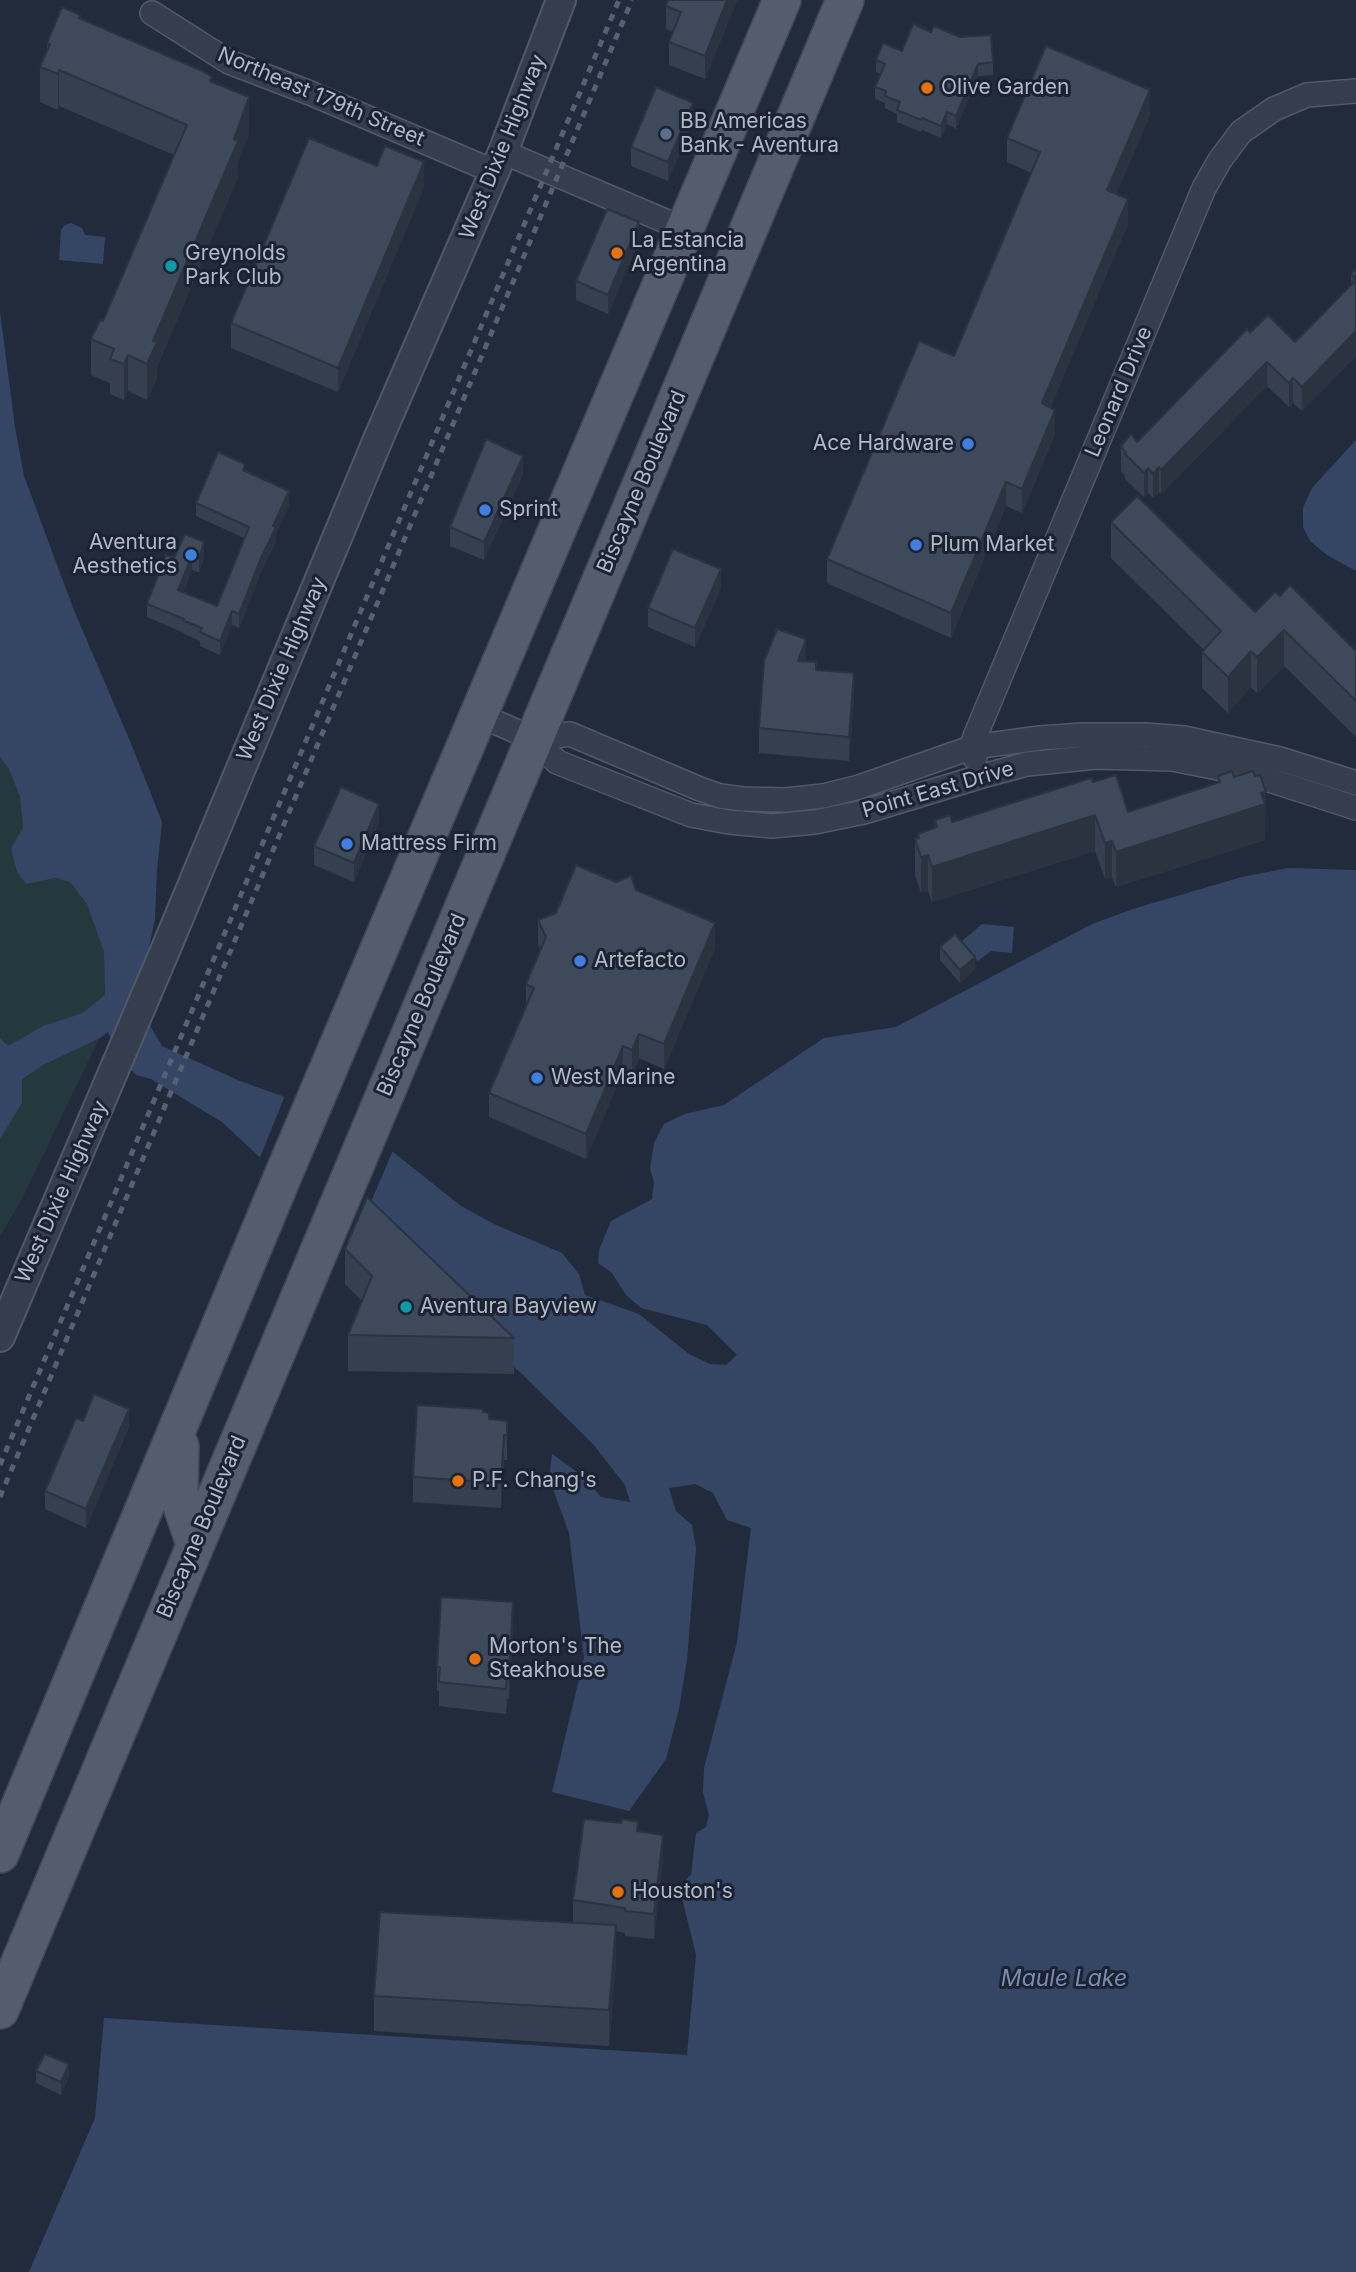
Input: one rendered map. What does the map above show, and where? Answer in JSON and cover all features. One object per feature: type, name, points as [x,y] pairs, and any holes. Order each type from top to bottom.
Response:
[{"type":"main road","points":[[0,1854],[319,1092],[782,0]]},
{"type":"main road","name":"Biscayne Boulevard","points":[[0,2010],[845,0]]},
{"type":"main road","points":[[182,1421],[177,1474],[179,1497],[195,1544]]},
{"type":"street","name":"West Dixie Highway","points":[[0,1337],[167,946],[374,447],[499,162],[561,0]]},
{"type":"street","name":"Northeast 179th Street","points":[[152,13],[229,62],[684,229]]},
{"type":"street","name":"Leonard Drive","points":[[973,747],[974,738],[1205,188],[1220,160],[1241,132],[1274,109],[1307,95],[1356,91]]},
{"type":"street","name":"Point East Drive","points":[[479,715],[534,739],[557,761],[691,815],[729,822],[772,826],[815,822],[864,812],[1027,764],[1062,759],[1128,757],[1172,759],[1260,777],[1356,808]]},
{"type":"street","name":"Point East Drive","points":[[534,739],[570,734],[720,796],[785,800],[823,796],[859,787],[973,747],[1040,738],[1157,735],[1242,749],[1356,783]]},
{"type":"street","points":[[973,747],[979,776]]},
{"type":"green space","points":[[0,757],[9,769],[20,798],[23,829],[11,848],[26,884],[56,878],[70,882],[87,904],[104,952],[106,1024],[22,1199],[0,1236]]},
{"type":"water","points":[[71,223],[82,228],[85,235],[105,237],[103,264],[59,260],[61,230]]},
{"type":"water","name":"Maule Lake","points":[[0,312],[24,476],[73,608],[162,822],[155,919],[148,952],[148,1022],[162,1046],[240,1081],[313,1107],[368,1132],[461,1206],[496,1225],[562,1253],[579,1274],[585,1295],[639,1314],[689,1354],[710,1364],[726,1365],[737,1355],[707,1325],[641,1308],[626,1295],[612,1273],[598,1263],[599,1250],[611,1221],[652,1199],[654,1182],[650,1169],[654,1143],[664,1124],[685,1114],[724,1105],[824,1038],[896,1027],[1092,924],[1136,908],[1242,877],[1288,868],[1356,870],[1356,2272],[29,2272],[95,2118],[104,2018],[687,2055],[696,1955],[679,1886],[691,1875],[696,1833],[706,1827],[709,1815],[703,1793],[704,1768],[737,1642],[751,1528],[727,1520],[713,1493],[695,1484],[669,1488],[676,1511],[692,1525],[696,1548],[687,1660],[679,1709],[666,1759],[629,1811],[552,1792],[584,1658],[569,1533],[549,1478],[552,1454],[584,1477],[601,1497],[630,1502],[625,1485],[593,1444],[524,1376],[370,1235],[337,1207],[282,1178],[222,1122],[151,1079],[136,1075],[120,1059],[108,1032],[43,1065],[22,1079],[22,1103],[0,1139],[0,1038],[8,1046],[43,1026],[83,1013],[105,995],[104,952],[87,904],[70,882],[56,878],[26,884],[17,872],[11,848],[23,828],[20,797],[9,769],[0,757]]},
{"type":"water","points":[[1356,440],[1356,571],[1327,555],[1310,541],[1303,527],[1303,508],[1312,488]]},
{"type":"water","points":[[982,924],[1014,927],[1012,953],[991,951],[978,961],[961,942]]},
{"type":"pier","points":[[286,1093],[369,1129],[394,1148],[359,1230],[335,1210],[280,1181],[259,1160]]},
{"type":"building","points":[[668,0],[727,0],[705,56],[669,42],[681,12],[666,6]]},
{"type":"building","points":[[62,7],[80,15],[79,18],[200,70],[212,77],[210,81],[249,97],[234,139],[238,141],[153,341],[157,342],[147,364],[128,355],[124,364],[110,359],[114,349],[91,339],[100,320],[103,321],[187,125],[59,70],[58,74],[40,67]]},
{"type":"building","name":"Olive Garden","points":[[913,24],[931,32],[934,26],[960,37],[991,35],[993,62],[978,64],[956,116],[947,112],[941,126],[897,110],[900,102],[885,96],[886,91],[875,87],[885,64],[876,60],[883,43],[902,51]]},
{"type":"building","points":[[1046,46],[1150,90],[1107,190],[1128,199],[1042,403],[1055,410],[1022,489],[1006,482],[951,613],[827,559],[919,341],[954,356],[1040,152],[1007,138]]},
{"type":"building","points":[[656,87],[693,103],[668,162],[631,147]]},
{"type":"building","points":[[309,138],[377,166],[385,146],[424,162],[338,368],[231,323]]},
{"type":"building","points":[[607,209],[639,222],[608,295],[576,281]]},
{"type":"building","points":[[1356,280],[1356,331],[1302,387],[1293,378],[1289,383],[1267,362],[1161,470],[1159,467],[1153,474],[1148,468],[1144,473],[1125,454],[1121,446],[1131,434],[1137,442],[1247,329],[1250,333],[1268,315],[1295,342]]},
{"type":"building","name":"Sprint","points":[[486,439],[523,456],[484,542],[450,527]]},
{"type":"building","points":[[218,452],[245,464],[243,470],[289,491],[239,614],[232,611],[220,641],[200,632],[202,628],[147,604],[166,555],[174,558],[185,534],[204,542],[199,559],[192,556],[178,590],[217,606],[249,527],[196,503]]},
{"type":"building","points":[[1137,496],[1255,612],[1275,592],[1280,596],[1290,585],[1356,651],[1356,701],[1284,630],[1257,657],[1251,651],[1228,677],[1202,652],[1221,631],[1111,522]]},
{"type":"building","points":[[673,549],[721,569],[695,628],[648,608]]},
{"type":"building","points":[[777,629],[806,639],[798,661],[816,662],[816,670],[854,673],[849,737],[759,728],[764,661]]},
{"type":"building","points":[[1232,771],[1234,777],[1253,771],[1255,776],[1260,775],[1266,792],[1261,793],[1265,804],[1116,852],[1112,841],[1105,843],[1095,815],[932,867],[928,855],[921,857],[915,839],[919,838],[918,834],[937,827],[935,820],[950,815],[952,822],[1091,778],[1093,782],[1116,775],[1128,812],[1220,782],[1218,776]]},
{"type":"building","name":"Mattress Firm","points":[[341,787],[379,804],[354,863],[314,846]]},
{"type":"building","points":[[576,865],[616,882],[631,876],[636,890],[715,923],[664,1044],[639,1034],[632,1050],[623,1046],[586,1134],[489,1093],[534,988],[526,984],[546,937],[538,920],[556,913]]},
{"type":"building","points":[[955,934],[975,957],[960,970],[940,947]]},
{"type":"building","points":[[367,1197],[514,1338],[348,1335],[372,1276],[345,1249]]},
{"type":"building","points":[[94,1394],[129,1409],[86,1509],[45,1491],[76,1418],[83,1421]]},
{"type":"building","name":"P.F. Chang's","points":[[417,1405],[483,1409],[483,1412],[489,1413],[489,1419],[507,1421],[501,1483],[413,1477]]},
{"type":"building","name":"Morton's The Steakhouse","points":[[441,1597],[513,1602],[506,1689],[439,1682],[440,1667],[437,1667]]},
{"type":"building","name":"Houston's","points":[[584,1819],[621,1823],[622,1819],[638,1822],[637,1831],[663,1835],[654,1914],[573,1900]]},
{"type":"building","points":[[380,1912],[616,1925],[609,2010],[374,1996]]},
{"type":"building","points":[[45,2054],[69,2064],[61,2082],[36,2071]]},
{"type":"railway","points":[[0,1465],[619,0]]},
{"type":"railway","points":[[0,1497],[632,0]]},
{"type":"place","name":"Olive Garden","points":[[927,88]]},
{"type":"place","name":"BB Americas Bank - Aventura","points":[[666,134]]},
{"type":"place","name":"La Estancia Argentina","points":[[617,253]]},
{"type":"place","name":"Greynolds Park Club","points":[[171,266]]},
{"type":"place","name":"Ace Hardware","points":[[968,444]]},
{"type":"place","name":"Sprint","points":[[485,510]]},
{"type":"place","name":"Plum Market","points":[[916,545]]},
{"type":"place","name":"Aventura Aesthetics","points":[[191,555]]},
{"type":"place","name":"Mattress Firm","points":[[347,844]]},
{"type":"place","name":"Artefacto","points":[[580,961]]},
{"type":"place","name":"West Marine","points":[[537,1078]]},
{"type":"place","name":"Aventura Bayview","points":[[406,1307]]},
{"type":"place","name":"P.F. Chang's","points":[[458,1481]]},
{"type":"place","name":"Morton's The Steakhouse","points":[[475,1659]]},
{"type":"place","name":"Houston's","points":[[618,1892]]}]
